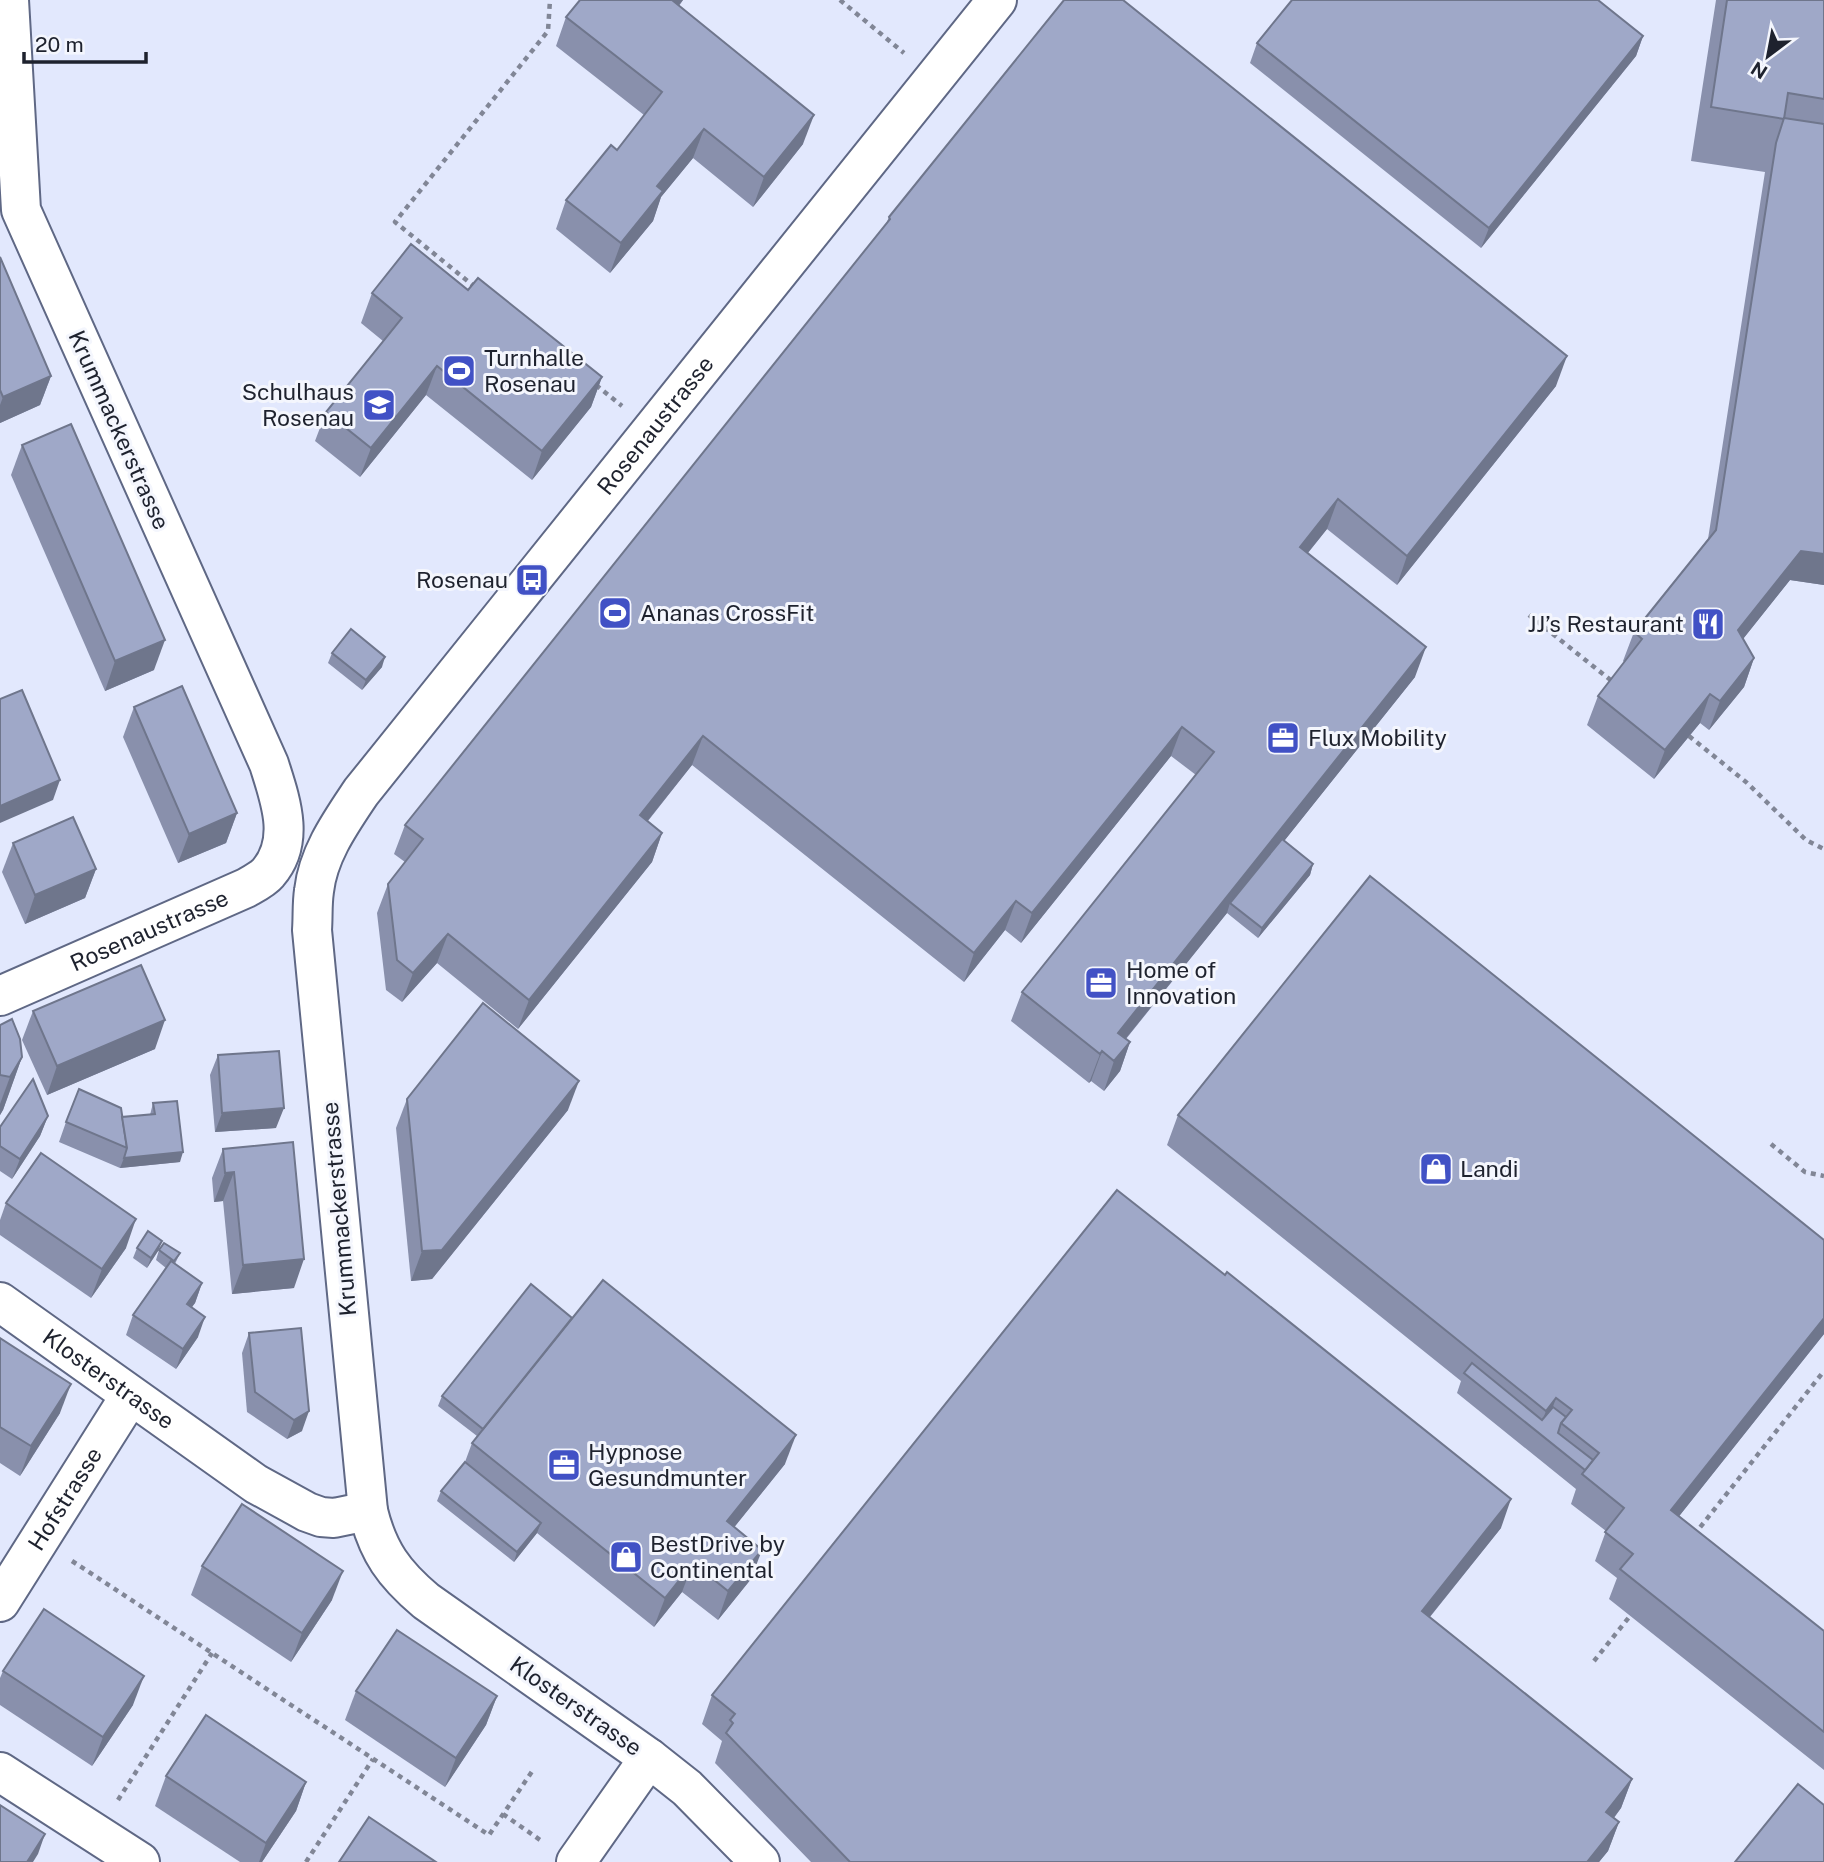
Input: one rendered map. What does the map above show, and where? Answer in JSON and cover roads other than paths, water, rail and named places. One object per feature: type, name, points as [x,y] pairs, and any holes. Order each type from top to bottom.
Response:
[{"type":"street","name":"Krummackerstrasse","points":[[9,0],[10,214],[269,764],[283,807],[284,846]]},
{"type":"street","name":"Rosenaustrasse","points":[[323,857],[335,830],[377,771],[997,0]]},
{"type":"street","name":"Rosenaustrasse","points":[[0,996],[246,888],[268,873],[284,846]]},
{"type":"street","name":"Krummackerstrasse","points":[[323,857],[314,889],[312,930],[368,1511],[374,1535],[385,1558]]},
{"type":"street","name":"Klosterstrasse","points":[[0,1302],[256,1484],[321,1517],[334,1518],[368,1511]]},
{"type":"street","name":"Hofstrasse","points":[[0,1602],[130,1396]]},
{"type":"street","name":"Klosterstrasse","points":[[385,1558],[403,1581],[426,1601],[649,1758],[687,1788],[760,1862]]},
{"type":"street","points":[[562,1854],[649,1758]]},
{"type":"street","points":[[0,1772],[140,1862]]},
{"type":"place","name":"Turnhalle Rosenau","points":[[459,371]]},
{"type":"place","name":"Schulhaus Rosenau","points":[[379,405]]},
{"type":"place","name":"Rosenau","points":[[532,580]]},
{"type":"place","name":"Ananas CrossFit","points":[[615,613]]},
{"type":"place","name":"JJ’s Restaurant","points":[[1708,624]]},
{"type":"place","name":"Flux Mobility","points":[[1283,738]]},
{"type":"place","name":"Home of Innovation","points":[[1101,983]]},
{"type":"place","name":"Landi","points":[[1436,1169]]},
{"type":"place","name":"Hypnose Gesundmunter","points":[[564,1465]]},
{"type":"place","name":"BestDrive by Continental","points":[[626,1557]]}]
